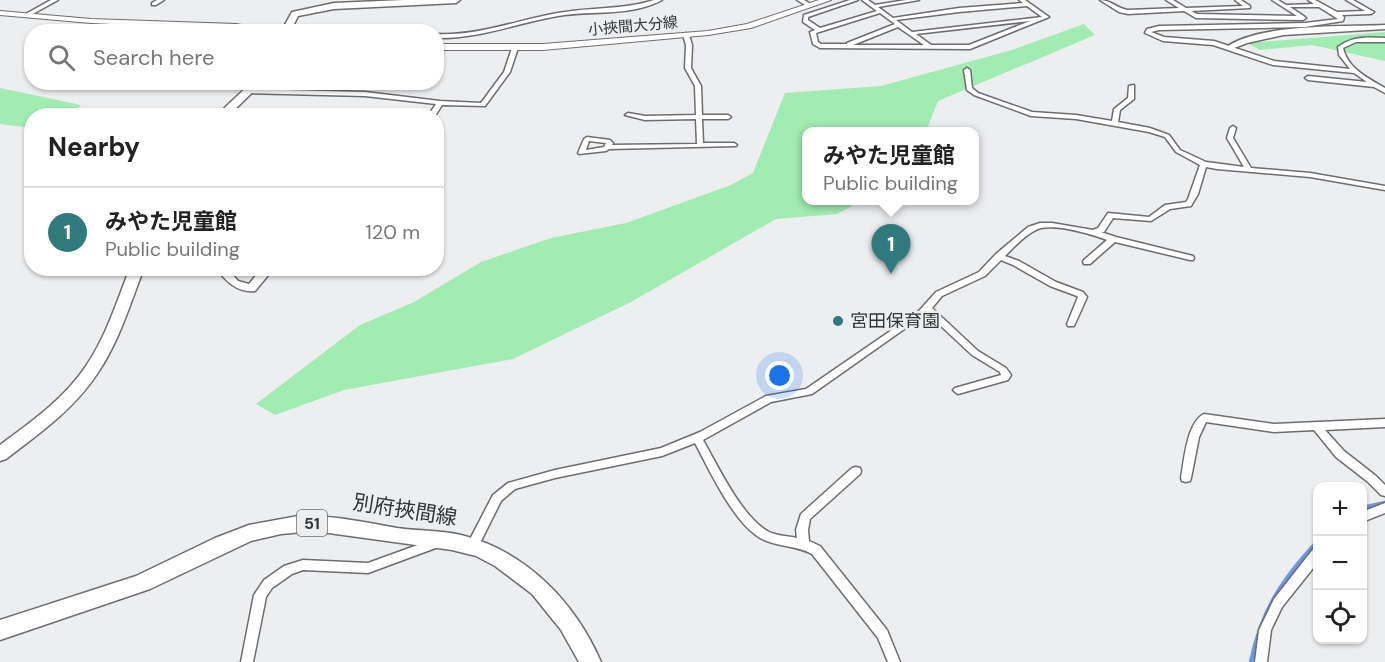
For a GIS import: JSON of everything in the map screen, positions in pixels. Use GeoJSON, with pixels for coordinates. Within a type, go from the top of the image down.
{"type":"FeatureCollection","features":[{"type":"Feature","properties":{"kind":"main road"},"geometry":{"type":"LineString","coordinates":[[289,24],[295,14],[327,7],[456,0]]}},
{"type":"Feature","properties":{"kind":"main road","name":"小挾間大分線"},"geometry":{"type":"LineString","coordinates":[[444,48],[515,48],[686,35],[748,26],[827,0]]}},
{"type":"Feature","properties":{"kind":"main road"},"geometry":{"type":"LineString","coordinates":[[0,13],[91,21],[184,24]]}},
{"type":"Feature","properties":{"kind":"main road"},"geometry":{"type":"LineString","coordinates":[[230,108],[249,91]]}},
{"type":"Feature","properties":{"kind":"main road"},"geometry":{"type":"LineString","coordinates":[[0,454],[44,419],[77,388],[92,370],[104,348],[134,276]]}},
{"type":"Feature","properties":{"kind":"main road","name":"別府挾間線"},"geometry":{"type":"LineString","coordinates":[[0,630],[153,578],[240,537],[264,529],[324,523],[354,525],[404,537],[445,540],[472,547],[518,572],[542,590],[563,612],[590,662]]}},
{"type":"Feature","properties":{"kind":"street"},"geometry":{"type":"LineString","coordinates":[[27,15],[55,0]]}},
{"type":"Feature","properties":{"kind":"street"},"geometry":{"type":"LineString","coordinates":[[154,4],[160,0]]}},
{"type":"Feature","properties":{"kind":"street"},"geometry":{"type":"LineString","coordinates":[[444,36],[467,36],[555,14],[603,11],[645,5],[659,0]]}},
{"type":"Feature","properties":{"kind":"street"},"geometry":{"type":"LineString","coordinates":[[800,0],[809,5]]}},
{"type":"Feature","properties":{"kind":"street"},"geometry":{"type":"LineString","coordinates":[[820,30],[805,21],[806,16],[855,0]]}},
{"type":"Feature","properties":{"kind":"street"},"geometry":{"type":"LineString","coordinates":[[865,0],[930,47]]}},
{"type":"Feature","properties":{"kind":"street"},"geometry":{"type":"LineString","coordinates":[[875,6],[916,0]]}},
{"type":"Feature","properties":{"kind":"street"},"geometry":{"type":"LineString","coordinates":[[1103,0],[1121,11],[1128,12],[1248,7]]}},
{"type":"Feature","properties":{"kind":"street"},"geometry":{"type":"LineString","coordinates":[[1169,0],[1196,16],[1303,18],[1275,0]]}},
{"type":"Feature","properties":{"kind":"street"},"geometry":{"type":"LineString","coordinates":[[1238,0],[1266,18]]}},
{"type":"Feature","properties":{"kind":"street"},"geometry":{"type":"LineString","coordinates":[[1311,0],[1341,17],[1341,20],[1295,25],[1159,28],[1147,32],[1163,39],[1203,40],[1273,63],[1357,72]]}},
{"type":"Feature","properties":{"kind":"street"},"geometry":{"type":"LineString","coordinates":[[1335,14],[1371,12],[1349,0]]}},
{"type":"Feature","properties":{"kind":"street"},"geometry":{"type":"LineString","coordinates":[[893,19],[1025,2],[1045,18]]}},
{"type":"Feature","properties":{"kind":"street"},"geometry":{"type":"LineString","coordinates":[[1286,6],[1320,5]]}},
{"type":"Feature","properties":{"kind":"street"},"geometry":{"type":"LineString","coordinates":[[882,11],[813,32],[814,42],[820,46],[970,47],[1045,18]]}},
{"type":"Feature","properties":{"kind":"street"},"geometry":{"type":"LineString","coordinates":[[913,33],[1045,18]]}},
{"type":"Feature","properties":{"kind":"street"},"geometry":{"type":"LineString","coordinates":[[844,46],[900,24]]}},
{"type":"Feature","properties":{"kind":"street"},"geometry":{"type":"LineString","coordinates":[[1229,48],[1244,40],[1269,35],[1383,28]]}},
{"type":"Feature","properties":{"kind":"street"},"geometry":{"type":"LineString","coordinates":[[686,35],[689,45],[688,68],[697,81],[700,146]]}},
{"type":"Feature","properties":{"kind":"street"},"geometry":{"type":"LineString","coordinates":[[1385,40],[1360,40],[1342,45],[1340,48],[1342,56],[1357,72],[1385,91]]}},
{"type":"Feature","properties":{"kind":"street"},"geometry":{"type":"LineString","coordinates":[[249,91],[365,94],[440,103],[483,105],[507,72],[515,48]]}},
{"type":"Feature","properties":{"kind":"street"},"geometry":{"type":"LineString","coordinates":[[967,70],[969,89],[976,94],[1030,114],[1076,117],[1150,130],[1167,136],[1178,151],[1204,164],[1228,169],[1248,168],[1343,180],[1385,188]]}},
{"type":"Feature","properties":{"kind":"street"},"geometry":{"type":"LineString","coordinates":[[1308,78],[1376,85]]}},
{"type":"Feature","properties":{"kind":"street"},"geometry":{"type":"LineString","coordinates":[[1115,124],[1117,109],[1131,99],[1132,86]]}},
{"type":"Feature","properties":{"kind":"street"},"geometry":{"type":"LineString","coordinates":[[436,108],[440,103]]}},
{"type":"Feature","properties":{"kind":"street"},"geometry":{"type":"LineString","coordinates":[[628,115],[645,118],[728,117]]}},
{"type":"Feature","properties":{"kind":"street"},"geometry":{"type":"LineString","coordinates":[[1233,128],[1230,138],[1248,168]]}},
{"type":"Feature","properties":{"kind":"street"},"geometry":{"type":"LineString","coordinates":[[608,147],[734,145]]}},
{"type":"Feature","properties":{"kind":"street"},"geometry":{"type":"LineString","coordinates":[[1093,232],[1101,230],[1111,215],[1151,219],[1168,207],[1188,204],[1196,194],[1200,171],[1204,164]]}},
{"type":"Feature","properties":{"kind":"street"},"geometry":{"type":"LineString","coordinates":[[472,547],[497,498],[512,486],[555,474],[595,468],[634,456],[662,452],[697,438],[763,401],[814,390],[921,314],[939,294],[982,274],[999,256],[1031,229],[1040,225],[1093,232],[1191,258]]}},
{"type":"Feature","properties":{"kind":"street"},"geometry":{"type":"LineString","coordinates":[[1087,262],[1113,239]]}},
{"type":"Feature","properties":{"kind":"street"},"geometry":{"type":"LineString","coordinates":[[999,256],[1053,284],[1080,294],[1083,297],[1071,324]]}},
{"type":"Feature","properties":{"kind":"street"},"geometry":{"type":"LineString","coordinates":[[228,276],[234,283],[251,288],[262,276]]}},
{"type":"Feature","properties":{"kind":"street"},"geometry":{"type":"LineString","coordinates":[[927,308],[975,353],[1003,370],[1006,375],[1005,378],[958,390]]}},
{"type":"Feature","properties":{"kind":"street"},"geometry":{"type":"LineString","coordinates":[[1186,478],[1194,440],[1204,418],[1263,427],[1385,423]]}},
{"type":"Feature","properties":{"kind":"street"},"geometry":{"type":"LineString","coordinates":[[1316,426],[1340,454],[1385,492]]}},
{"type":"Feature","properties":{"kind":"street"},"geometry":{"type":"LineString","coordinates":[[697,438],[729,494],[758,530],[766,535],[804,544],[819,555],[883,634],[894,662]]}},
{"type":"Feature","properties":{"kind":"street"},"geometry":{"type":"LineString","coordinates":[[804,544],[802,530],[805,518],[856,471]]}},
{"type":"Feature","properties":{"kind":"street"},"geometry":{"type":"LineString","coordinates":[[1367,515],[1385,508]]}},
{"type":"Feature","properties":{"kind":"street"},"geometry":{"type":"LineString","coordinates":[[247,662],[260,595],[268,584],[288,570],[303,566],[368,568],[445,540]]}},
{"type":"Feature","properties":{"kind":"street"},"geometry":{"type":"LineString","coordinates":[[1261,662],[1265,630],[1278,603],[1313,557]]}},
{"type":"Feature","properties":{"kind":"green space"},"geometry":{"type":"Polygon","coordinates":[[[1084,24],[1095,35],[938,101],[928,127],[802,127],[802,205],[854,205],[837,214],[776,219],[631,302],[513,359],[344,390],[275,415],[256,404],[360,325],[414,302],[481,262],[551,238],[626,223],[731,185],[753,173],[785,93],[881,86],[1012,50],[1084,24]]]}},
{"type":"Feature","properties":{"kind":"green space"},"geometry":{"type":"Polygon","coordinates":[[[1385,32],[1385,61],[1312,45],[1260,50],[1247,43],[1385,32]]]}},
{"type":"Feature","properties":{"kind":"green space"},"geometry":{"type":"Polygon","coordinates":[[[0,88],[81,105],[78,108],[24,108],[24,127],[0,124],[0,88]]]}},
{"type":"Feature","properties":{"kind":"waterway"},"geometry":{"type":"LineString","coordinates":[[1367,507],[1385,503]]}},
{"type":"Feature","properties":{"kind":"waterway"},"geometry":{"type":"LineString","coordinates":[[1251,662],[1261,627],[1275,597],[1313,547]]}},
{"type":"Feature","properties":{"kind":"place","name":"みやた児童館"},"geometry":{"type":"Point","coordinates":[891,274]}},
{"type":"Feature","properties":{"kind":"place","name":"宮田保育園"},"geometry":{"type":"Point","coordinates":[838,321]}}]}
